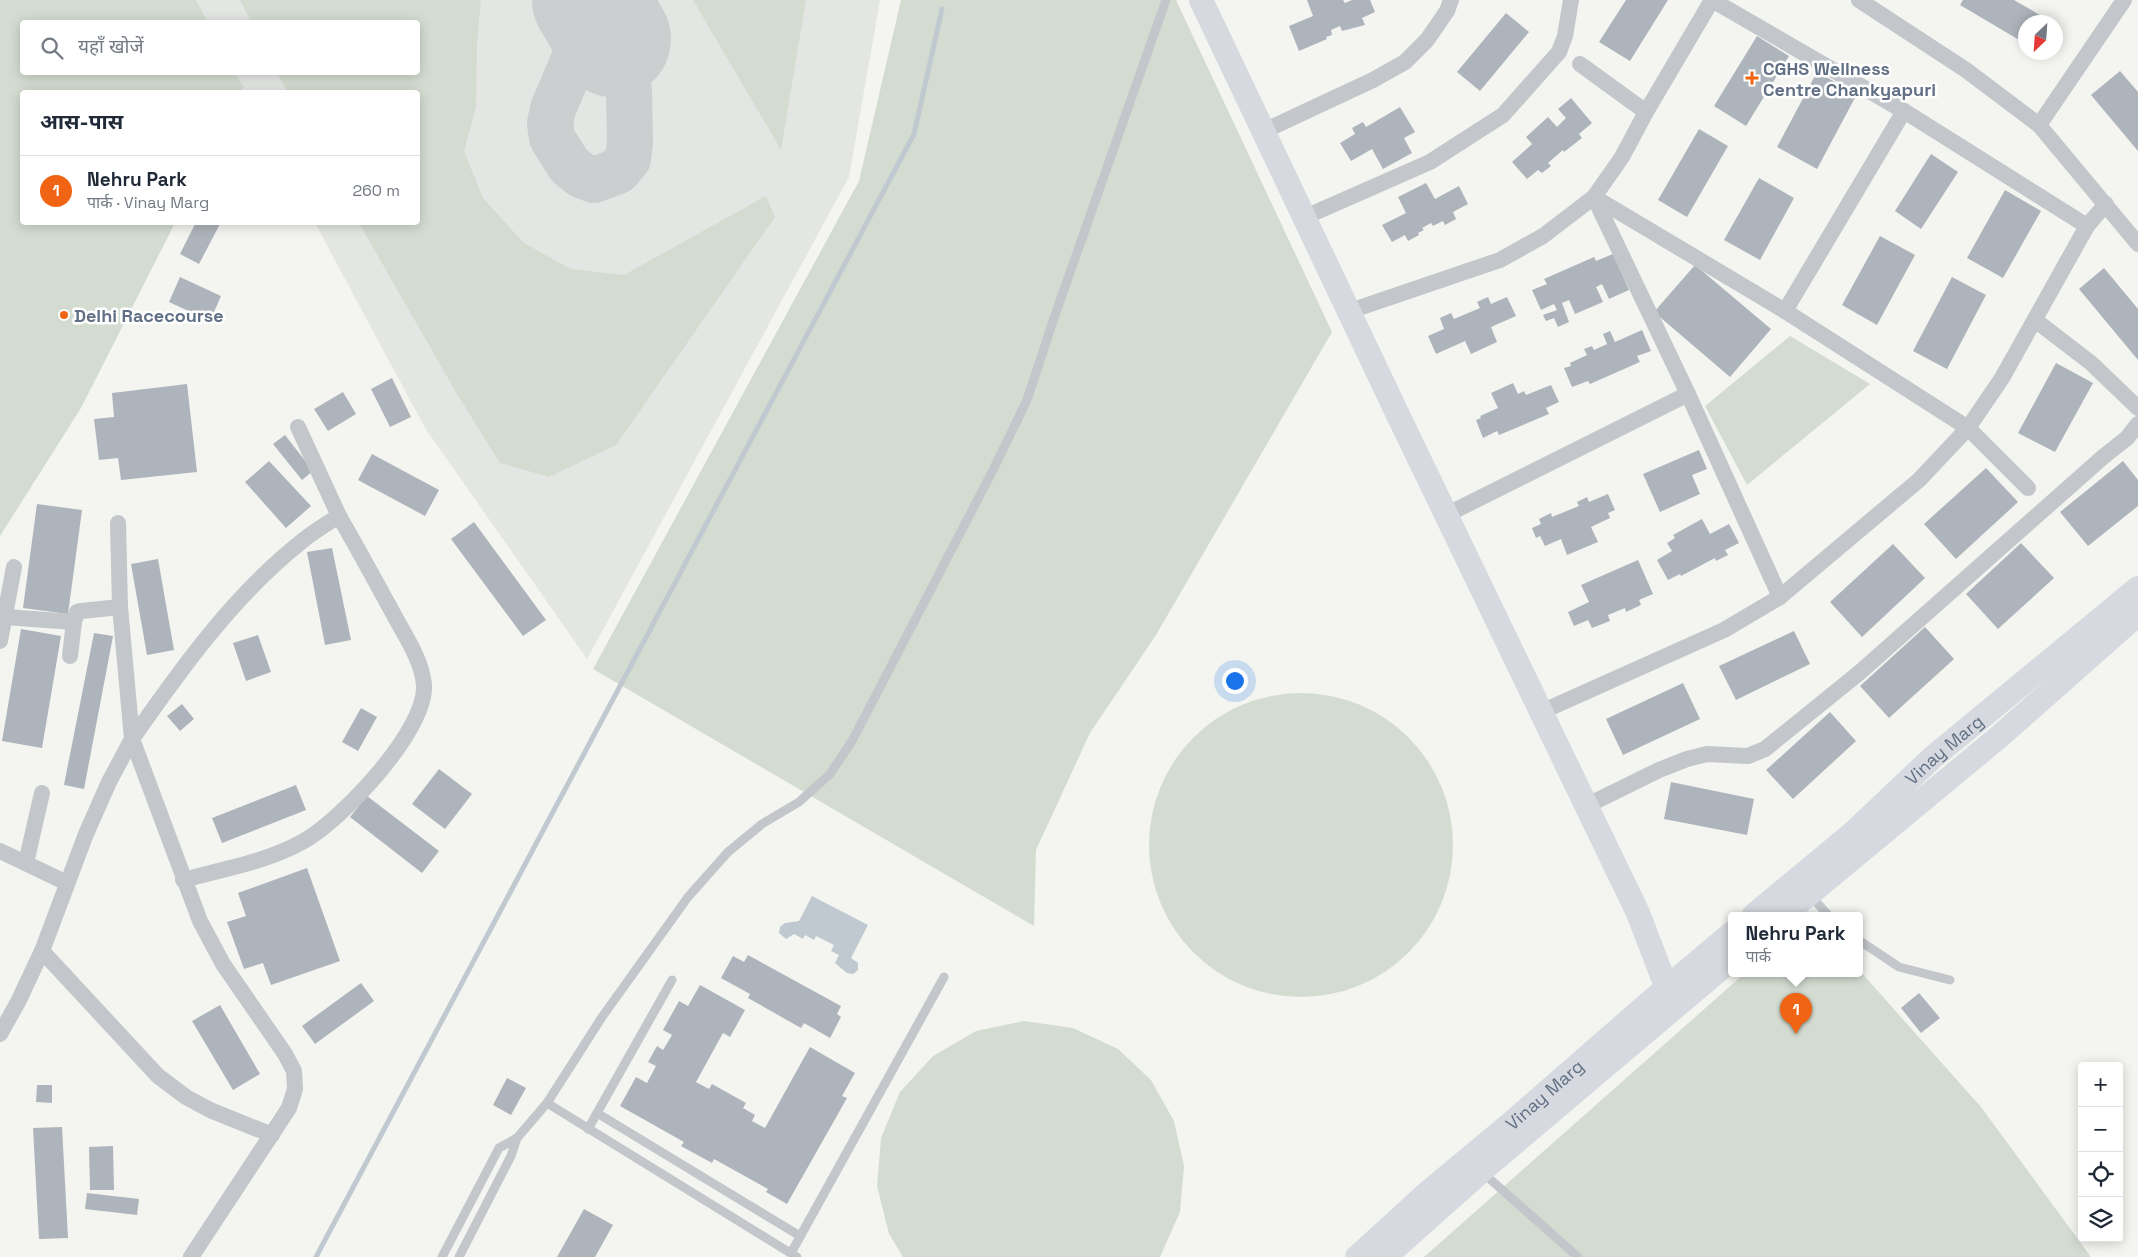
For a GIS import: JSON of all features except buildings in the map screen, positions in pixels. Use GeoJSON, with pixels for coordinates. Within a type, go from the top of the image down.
{"type":"FeatureCollection","features":[{"type":"Feature","properties":{"kind":"main road"},"geometry":{"type":"LineString","coordinates":[[1201,0],[1540,712],[1638,913],[1671,998]]}},
{"type":"Feature","properties":{"kind":"main road","name":"Vinay Marg"},"geometry":{"type":"LineString","coordinates":[[1758,912],[1854,832],[1932,758],[2138,588]]}},
{"type":"Feature","properties":{"kind":"main road","name":"Vinay Marg"},"geometry":{"type":"LineString","coordinates":[[1788,912],[2000,736],[2138,614]]}},
{"type":"Feature","properties":{"kind":"main road","name":"Vinay Marg"},"geometry":{"type":"LineString","coordinates":[[1385,1257],[1482,1172],[1671,998],[1728,937]]}},
{"type":"Feature","properties":{"kind":"main road","name":"Vinay Marg"},"geometry":{"type":"LineString","coordinates":[[1357,1257],[1426,1194],[1509,1126],[1671,998],[1728,962]]}},
{"type":"Feature","properties":{"kind":"street"},"geometry":{"type":"LineString","coordinates":[[1264,131],[1373,80],[1405,62],[1427,40],[1447,11],[1451,0]]}},
{"type":"Feature","properties":{"kind":"street"},"geometry":{"type":"LineString","coordinates":[[1305,218],[1430,162],[1503,115],[1559,52],[1565,36],[1571,0]]}},
{"type":"Feature","properties":{"kind":"street"},"geometry":{"type":"LineString","coordinates":[[1350,311],[1500,260],[1543,236],[1594,197],[1622,157],[1646,112],[1712,0],[1904,111],[2087,226]]}},
{"type":"Feature","properties":{"kind":"street"},"geometry":{"type":"LineString","coordinates":[[1859,0],[1966,70],[2039,125],[2138,244]]}},
{"type":"Feature","properties":{"kind":"street"},"geometry":{"type":"LineString","coordinates":[[2039,125],[2124,0]]}},
{"type":"Feature","properties":{"kind":"street"},"geometry":{"type":"LineString","coordinates":[[1580,64],[1646,112]]}},
{"type":"Feature","properties":{"kind":"street"},"geometry":{"type":"LineString","coordinates":[[1785,311],[1904,111]]}},
{"type":"Feature","properties":{"kind":"street"},"geometry":{"type":"LineString","coordinates":[[1594,197],[1785,311],[1968,428],[2028,488]]}},
{"type":"Feature","properties":{"kind":"street"},"geometry":{"type":"LineString","coordinates":[[1594,197],[1688,394],[1780,597]]}},
{"type":"Feature","properties":{"kind":"street"},"geometry":{"type":"LineString","coordinates":[[1540,712],[1724,630],[1780,597],[1919,480],[1968,428],[2002,378],[2087,226],[2106,204]]}},
{"type":"Feature","properties":{"kind":"street"},"geometry":{"type":"LineString","coordinates":[[2035,320],[2091,363],[2138,408]]}},
{"type":"Feature","properties":{"kind":"street"},"geometry":{"type":"LineString","coordinates":[[1446,515],[1688,394]]}},
{"type":"Feature","properties":{"kind":"street"},"geometry":{"type":"LineString","coordinates":[[1586,806],[1659,770],[1687,759],[1707,754],[1748,756],[1765,748],[1858,673],[2127,438],[2138,424]]}},
{"type":"Feature","properties":{"kind":"street"},"geometry":{"type":"LineString","coordinates":[[183,880],[269,856],[302,842],[326,826],[351,802],[404,741],[419,714],[424,685],[416,656],[339,516],[298,428]]}},
{"type":"Feature","properties":{"kind":"street"},"geometry":{"type":"LineString","coordinates":[[0,1034],[18,1002],[42,951],[86,834],[109,782],[132,740],[167,689],[208,636],[262,577],[302,541],[339,516]]}},
{"type":"Feature","properties":{"kind":"street"},"geometry":{"type":"LineString","coordinates":[[118,524],[120,607],[132,740],[200,921],[223,964],[285,1054],[294,1071],[294,1090],[289,1108],[191,1257]]}},
{"type":"Feature","properties":{"kind":"street"},"geometry":{"type":"LineString","coordinates":[[0,640],[14,567]]}},
{"type":"Feature","properties":{"kind":"street"},"geometry":{"type":"LineString","coordinates":[[70,656],[77,612],[120,607]]}},
{"type":"Feature","properties":{"kind":"street"},"geometry":{"type":"LineString","coordinates":[[4,617],[74,622]]}},
{"type":"Feature","properties":{"kind":"street"},"geometry":{"type":"LineString","coordinates":[[26,864],[42,792]]}},
{"type":"Feature","properties":{"kind":"street"},"geometry":{"type":"LineString","coordinates":[[0,851],[67,883]]}},
{"type":"Feature","properties":{"kind":"street"},"geometry":{"type":"LineString","coordinates":[[42,951],[158,1076],[186,1098],[210,1110],[272,1134]]}},
{"type":"Feature","properties":{"kind":"lane"},"geometry":{"type":"LineString","coordinates":[[459,1257],[511,1156],[517,1138],[546,1103],[602,1017],[688,896],[728,852],[762,824],[799,802],[830,774],[852,741],[994,470],[1027,400],[1166,0]]}},
{"type":"Feature","properties":{"kind":"lane"},"geometry":{"type":"LineString","coordinates":[[1809,894],[1825,912]]}},
{"type":"Feature","properties":{"kind":"lane"},"geometry":{"type":"LineString","coordinates":[[1863,943],[1899,966],[1950,980]]}},
{"type":"Feature","properties":{"kind":"lane"},"geometry":{"type":"LineString","coordinates":[[546,1103],[794,1255],[800,1236],[944,977]]}},
{"type":"Feature","properties":{"kind":"lane"},"geometry":{"type":"LineString","coordinates":[[588,1129],[672,980]]}},
{"type":"Feature","properties":{"kind":"lane"},"geometry":{"type":"LineString","coordinates":[[597,1113],[800,1236]]}},
{"type":"Feature","properties":{"kind":"lane"},"geometry":{"type":"LineString","coordinates":[[442,1257],[499,1148],[517,1138]]}},
{"type":"Feature","properties":{"kind":"lane"},"geometry":{"type":"LineString","coordinates":[[1482,1172],[1578,1257]]}},
{"type":"Feature","properties":{"kind":"shaded area","name":"Delhi Racecourse"},"geometry":{"type":"Polygon","coordinates":[[[0,0],[196,0],[207,20],[20,20],[20,75],[236,75],[244,88],[242,90],[20,90],[20,225],[174,225],[81,408],[0,536],[0,0]]]}},
{"type":"Feature","properties":{"kind":"shaded area"},"geometry":{"type":"Polygon","coordinates":[[[196,0],[880,0],[849,177],[587,659],[425,428],[316,225],[420,225],[420,90],[245,90],[236,75],[420,75],[420,20],[207,20],[196,0]]]}},
{"type":"Feature","properties":{"kind":"shaded area"},"geometry":{"type":"Polygon","coordinates":[[[240,0],[481,0],[477,44],[476,107],[464,151],[483,198],[524,243],[571,269],[624,275],[766,196],[775,217],[616,445],[549,477],[500,463],[457,394],[360,225],[420,225],[420,90],[287,90],[278,75],[420,75],[420,20],[250,20],[240,0]]]}},
{"type":"Feature","properties":{"kind":"shaded area"},"geometry":{"type":"Polygon","coordinates":[[[693,0],[806,0],[781,150],[693,0]]]}},
{"type":"Feature","properties":{"kind":"shaded area"},"geometry":{"type":"Polygon","coordinates":[[[901,0],[1176,0],[1332,332],[1156,635],[1090,733],[1036,850],[1034,926],[593,669],[859,181],[901,0]]]}},
{"type":"Feature","properties":{"kind":"shaded area"},"geometry":{"type":"Polygon","coordinates":[[[1790,336],[1870,384],[1747,485],[1705,406],[1790,336]]]}},
{"type":"Feature","properties":{"kind":"shaded area"},"geometry":{"type":"Polygon","coordinates":[[[1286,693],[1316,693],[1345,699],[1373,711],[1398,727],[1419,748],[1435,773],[1447,801],[1453,830],[1453,860],[1442,903],[1428,930],[1409,953],[1386,972],[1359,986],[1316,997],[1286,997],[1257,991],[1229,979],[1204,963],[1183,942],[1167,917],[1155,889],[1149,860],[1149,830],[1155,801],[1167,773],[1183,748],[1204,727],[1229,711],[1257,699],[1286,693]]]}},
{"type":"Feature","properties":{"kind":"shaded area"},"geometry":{"type":"Polygon","coordinates":[[[812,896],[868,925],[851,958],[858,963],[858,970],[853,974],[847,973],[835,963],[839,955],[831,951],[834,945],[816,936],[814,940],[805,935],[803,939],[794,934],[786,939],[779,933],[780,927],[785,923],[799,921],[812,896]]]}},
{"type":"Feature","properties":{"kind":"shaded area"},"geometry":{"type":"Polygon","coordinates":[[[1863,974],[1981,1107],[2078,1239],[2078,1242],[2080,1242],[2091,1257],[1424,1257],[1740,977],[1863,977],[1863,974]]]}},
{"type":"Feature","properties":{"kind":"shaded area"},"geometry":{"type":"Polygon","coordinates":[[[1024,1021],[1073,1028],[1118,1049],[1151,1080],[1174,1121],[1184,1166],[1180,1212],[1160,1257],[903,1257],[889,1234],[877,1186],[881,1138],[900,1092],[933,1056],[976,1031],[1024,1021]]]}},
{"type":"Feature","properties":{"kind":"waterway"},"geometry":{"type":"LineString","coordinates":[[316,1257],[914,134],[942,9]]}},
{"type":"Feature","properties":{"kind":"taxiway"},"geometry":{"type":"LineString","coordinates":[[583,0],[579,47],[553,109],[550,123],[552,138],[569,165],[581,175],[594,180],[618,171],[628,159],[630,143],[629,91],[613,39]]}},
{"type":"Feature","properties":{"kind":"runway"},"geometry":{"type":"LineString","coordinates":[[590,0],[613,39]]}},
{"type":"Feature","properties":{"kind":"place","name":"CGHS Wellness Centre Chankyapuri"},"geometry":{"type":"Point","coordinates":[1752,78]}},
{"type":"Feature","properties":{"kind":"place","name":"Delhi Racecourse"},"geometry":{"type":"Point","coordinates":[64,315]}},
{"type":"Feature","properties":{"kind":"place","name":"Nehru Park"},"geometry":{"type":"Point","coordinates":[1796,1034]}}]}
